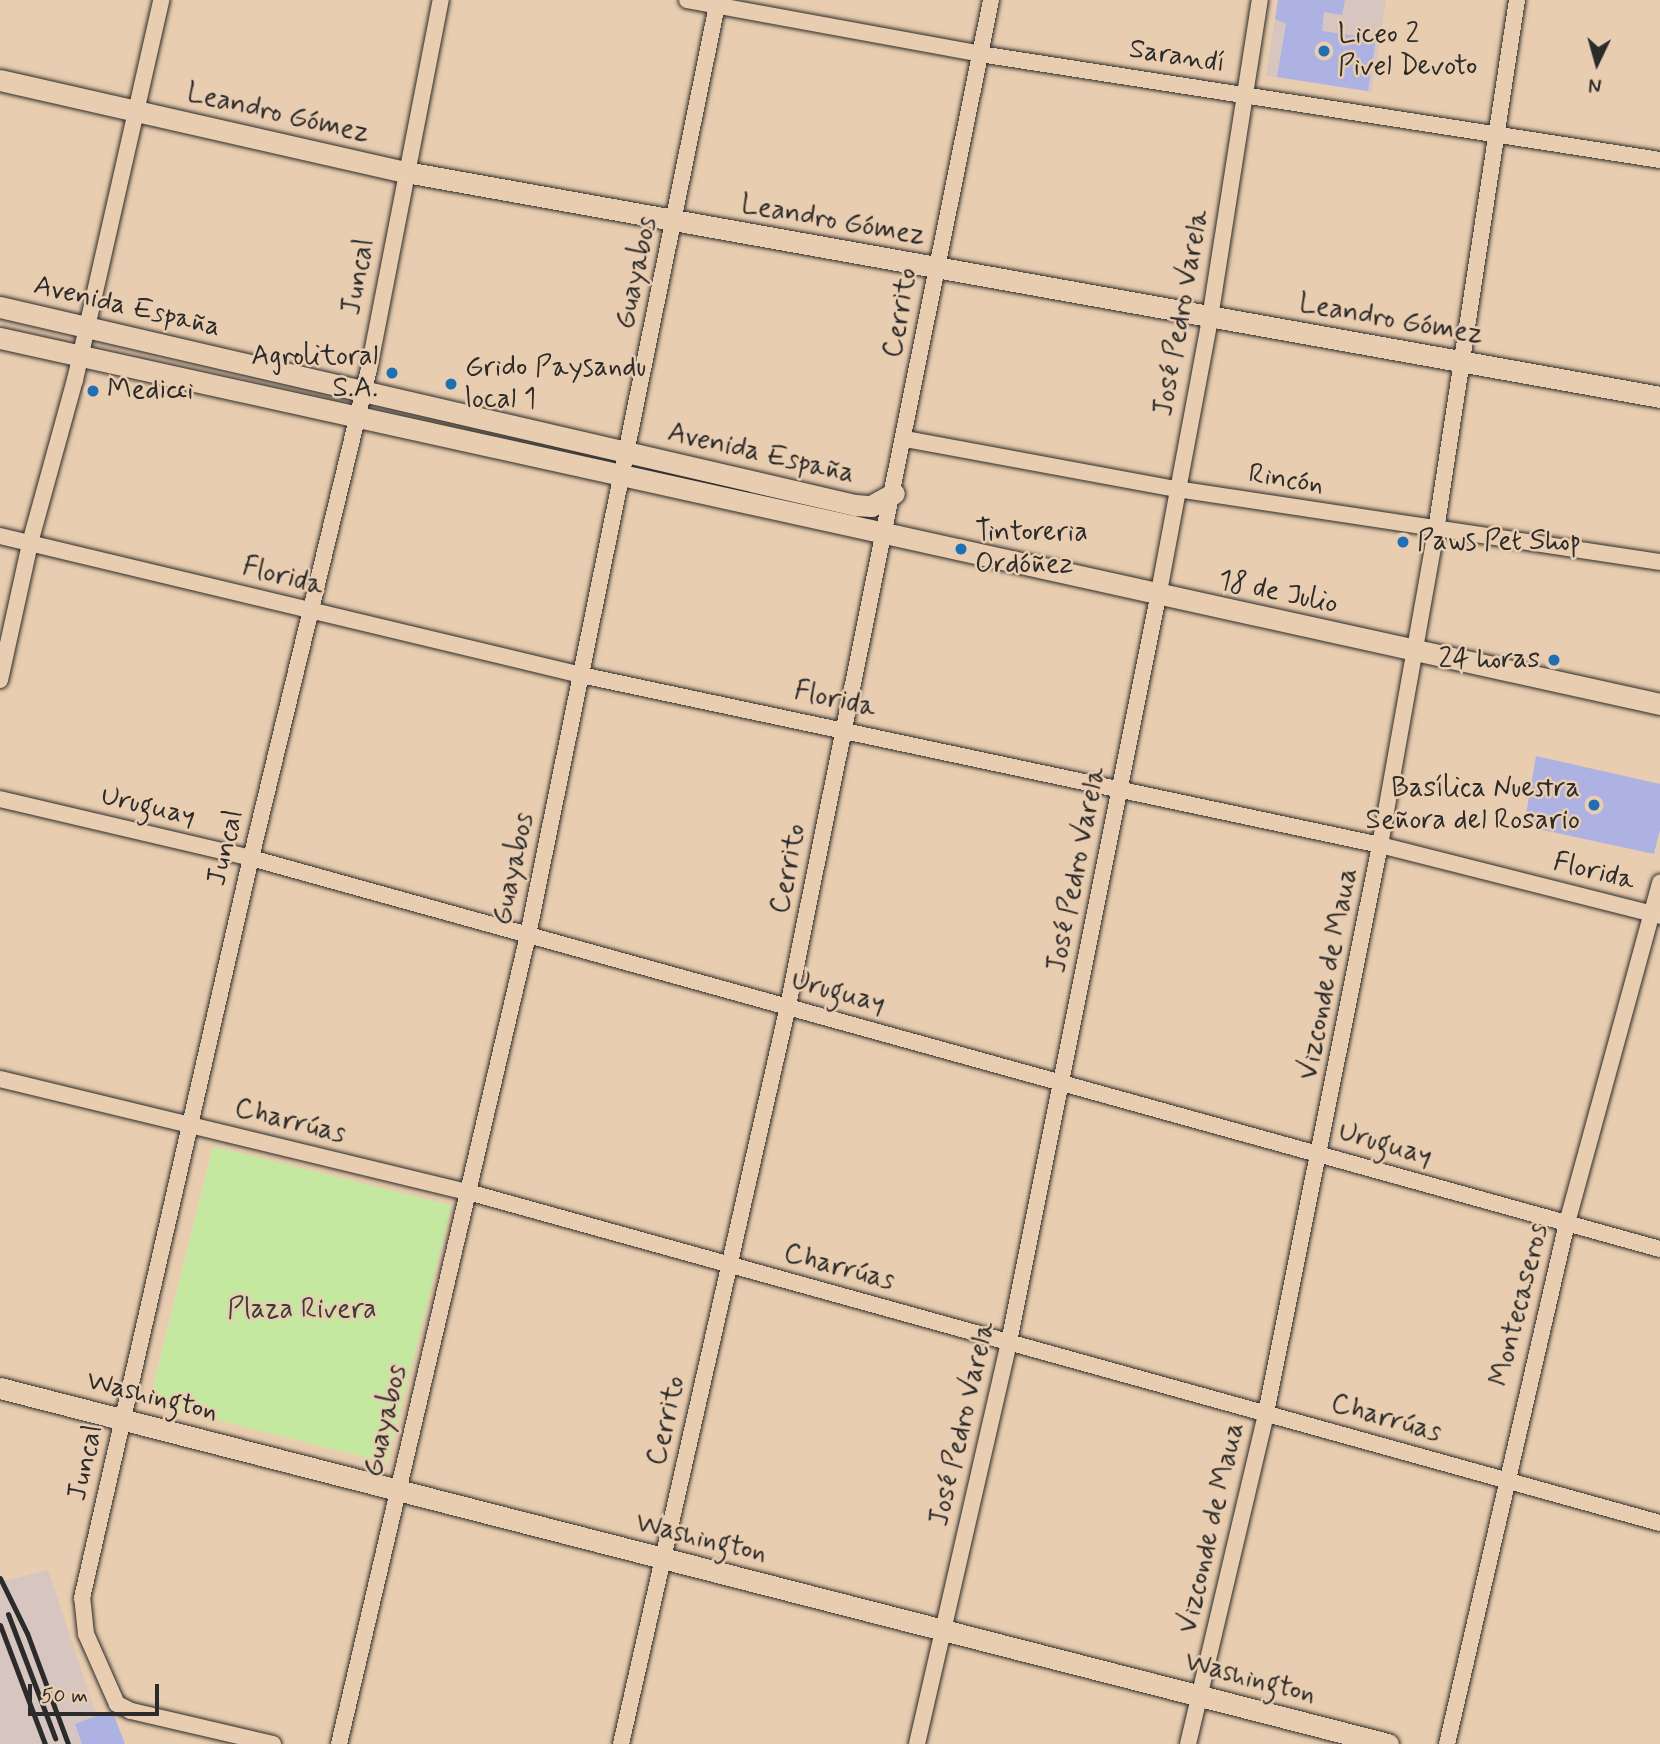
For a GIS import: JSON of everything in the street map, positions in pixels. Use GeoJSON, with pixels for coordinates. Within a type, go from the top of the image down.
{"type":"FeatureCollection","features":[{"type":"Feature","properties":{"kind":"street"},"geometry":{"type":"LineString","coordinates":[[0,680],[30,543],[81,356],[161,0]]}},
{"type":"Feature","properties":{"kind":"street","name":"Juncal"},"geometry":{"type":"LineString","coordinates":[[273,1744],[131,1711],[117,1704],[86,1634],[82,1598],[189,1124],[363,391],[441,0]]}},
{"type":"Feature","properties":{"kind":"street","name":"Sarandí"},"geometry":{"type":"LineString","coordinates":[[687,0],[718,3],[980,54],[1660,160]]}},
{"type":"Feature","properties":{"kind":"street","name":"Cerrito"},"geometry":{"type":"LineString","coordinates":[[621,1744],[788,1006],[906,439],[936,268],[991,0]]}},
{"type":"Feature","properties":{"kind":"street","name":"José Pedro Varela"},"geometry":{"type":"LineString","coordinates":[[917,1744],[1009,1342],[1158,597],[1210,318],[1260,0]]}},
{"type":"Feature","properties":{"kind":"street","name":"Vizconde de Maua"},"geometry":{"type":"LineString","coordinates":[[1188,1744],[1266,1413],[1321,1155],[1380,845],[1436,530],[1463,360],[1494,133],[1517,0]]}},
{"type":"Feature","properties":{"kind":"street","name":"Guayabos"},"geometry":{"type":"LineString","coordinates":[[339,1744],[528,935],[718,3]]}},
{"type":"Feature","properties":{"kind":"street","name":"Leandro Gómez"},"geometry":{"type":"LineString","coordinates":[[0,80],[406,172],[1660,397]]}},
{"type":"Feature","properties":{"kind":"street","name":"Avenida España"},"geometry":{"type":"LineString","coordinates":[[0,307],[855,505],[871,506],[894,493]]}},
{"type":"Feature","properties":{"kind":"street","name":"Avenida España"},"geometry":{"type":"LineString","coordinates":[[0,338],[622,473],[885,534]]}},
{"type":"Feature","properties":{"kind":"street","name":"Rincón"},"geometry":{"type":"LineString","coordinates":[[906,439],[1177,489],[1660,562]]}},
{"type":"Feature","properties":{"kind":"street","name":"18 de Julio"},"geometry":{"type":"LineString","coordinates":[[885,534],[1158,597],[1660,704]]}},
{"type":"Feature","properties":{"kind":"street","name":"Florida"},"geometry":{"type":"LineString","coordinates":[[0,536],[581,675],[844,728],[1380,845],[1656,914]]}},
{"type":"Feature","properties":{"kind":"street","name":"Uruguay"},"geometry":{"type":"LineString","coordinates":[[0,799],[251,858],[1660,1249]]}},
{"type":"Feature","properties":{"kind":"street","name":"Montecaseros"},"geometry":{"type":"LineString","coordinates":[[1447,1744],[1505,1480],[1567,1223],[1656,914],[1660,882]]}},
{"type":"Feature","properties":{"kind":"street","name":"Charrúas"},"geometry":{"type":"LineString","coordinates":[[0,1079],[468,1192],[1660,1523]]}},
{"type":"Feature","properties":{"kind":"street","name":"Washington"},"geometry":{"type":"LineString","coordinates":[[0,1388],[1388,1744]]}},
{"type":"Feature","properties":{"kind":"shaded area","name":"Liceo 2 Pivel Devoto"},"geometry":{"type":"Polygon","coordinates":[[[1278,0],[1386,0],[1372,92],[1266,76],[1278,0]]]}},
{"type":"Feature","properties":{"kind":"shaded area"},"geometry":{"type":"Polygon","coordinates":[[[48,1570],[106,1744],[0,1744],[0,1582],[48,1570]]]}},
{"type":"Feature","properties":{"kind":"green space","name":"Plaza Rivera"},"geometry":{"type":"Polygon","coordinates":[[[213,1146],[452,1206],[388,1463],[149,1403],[213,1146]]]}},
{"type":"Feature","properties":{"kind":"building","name":"Liceo 2 Pivel Devoto"},"geometry":{"type":"Polygon","coordinates":[[[1278,0],[1345,0],[1342,15],[1324,12],[1322,31],[1376,39],[1368,91],[1277,77],[1286,24],[1275,19],[1278,0]]]}},
{"type":"Feature","properties":{"kind":"building","name":"Basílica Nuestra Señora del Rosario"},"geometry":{"type":"Polygon","coordinates":[[[1536,756],[1660,784],[1660,830],[1654,854],[1524,826],[1536,756]]]}},
{"type":"Feature","properties":{"kind":"building"},"geometry":{"type":"Polygon","coordinates":[[[112,1710],[125,1744],[82,1744],[75,1724],[112,1710]]]}},
{"type":"Feature","properties":{"kind":"railway"},"geometry":{"type":"LineString","coordinates":[[0,1578],[27,1633],[68,1744]]}},
{"type":"Feature","properties":{"kind":"railway"},"geometry":{"type":"LineString","coordinates":[[8,1614],[55,1738]]}},
{"type":"Feature","properties":{"kind":"railway"},"geometry":{"type":"LineString","coordinates":[[0,1625],[45,1744]]}},
{"type":"Feature","properties":{"kind":"place","name":"Liceo 2 Pivel Devoto"},"geometry":{"type":"Point","coordinates":[1324,51]}},
{"type":"Feature","properties":{"kind":"place","name":"Agrolitoral S.A."},"geometry":{"type":"Point","coordinates":[392,373]}},
{"type":"Feature","properties":{"kind":"place","name":"Grido Paysandu local 1"},"geometry":{"type":"Point","coordinates":[451,384]}},
{"type":"Feature","properties":{"kind":"place","name":"Medicci"},"geometry":{"type":"Point","coordinates":[93,391]}},
{"type":"Feature","properties":{"kind":"place","name":"Paws Pet Shop"},"geometry":{"type":"Point","coordinates":[1403,542]}},
{"type":"Feature","properties":{"kind":"place","name":"Tintoreria Ordóñez"},"geometry":{"type":"Point","coordinates":[961,549]}},
{"type":"Feature","properties":{"kind":"place","name":"24 horas"},"geometry":{"type":"Point","coordinates":[1554,660]}},
{"type":"Feature","properties":{"kind":"place","name":"Basílica Nuestra Señora del Rosario"},"geometry":{"type":"Point","coordinates":[1594,805]}}]}
